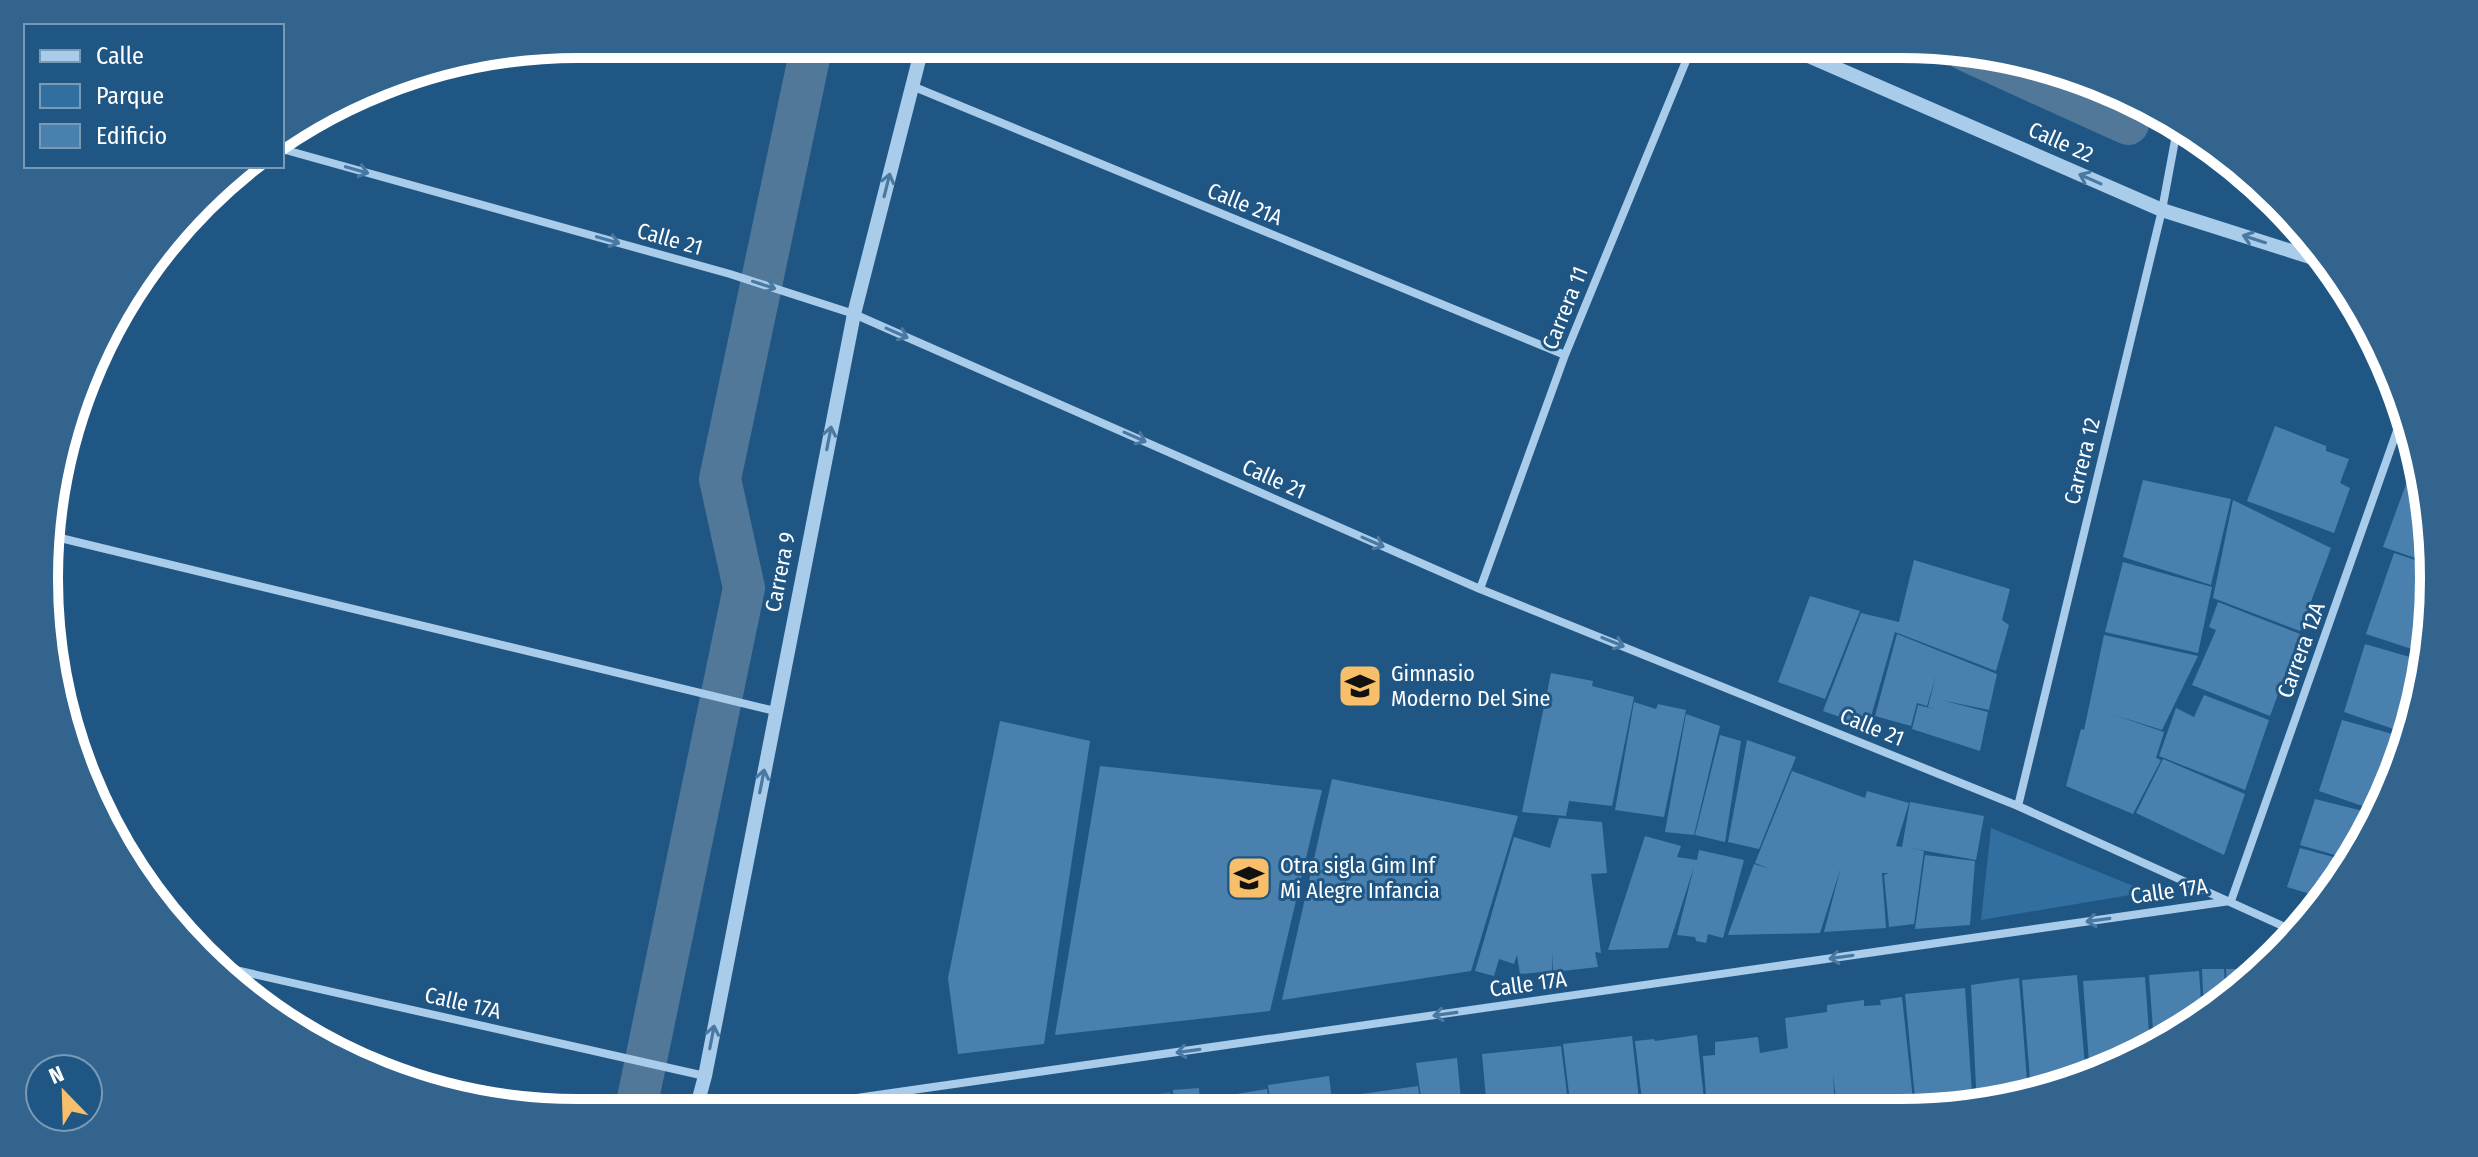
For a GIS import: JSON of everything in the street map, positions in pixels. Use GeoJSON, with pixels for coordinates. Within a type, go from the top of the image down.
{"type":"FeatureCollection","features":[{"type":"Feature","properties":{"kind":"street","name":"Carrera 9"},"geometry":{"type":"LineString","coordinates":[[699,1099],[854,314],[919,58]]}},
{"type":"Feature","properties":{"kind":"street","name":"Carrera 11"},"geometry":{"type":"LineString","coordinates":[[1480,589],[1565,355],[1687,58]]}},
{"type":"Feature","properties":{"kind":"street","name":"Calle 22"},"geometry":{"type":"LineString","coordinates":[[1813,58],[2162,210],[2307,256]]}},
{"type":"Feature","properties":{"kind":"street","name":"Calle 21A"},"geometry":{"type":"LineString","coordinates":[[912,86],[1565,355]]}},
{"type":"Feature","properties":{"kind":"street","name":"Carrera 12"},"geometry":{"type":"LineString","coordinates":[[2018,806],[2162,210],[2175,138]]}},
{"type":"Feature","properties":{"kind":"street","name":"Calle 21"},"geometry":{"type":"LineString","coordinates":[[284,150],[730,274],[854,314],[1480,589],[2018,806],[2231,901]]}},
{"type":"Feature","properties":{"kind":"street","name":"Carrera 12A"},"geometry":{"type":"LineString","coordinates":[[2231,901],[2398,429]]}},
{"type":"Feature","properties":{"kind":"street"},"geometry":{"type":"LineString","coordinates":[[60,538],[775,711]]}},
{"type":"Feature","properties":{"kind":"street","name":"Calle 17A"},"geometry":{"type":"LineString","coordinates":[[850,1099],[2231,901],[2286,927]]}},
{"type":"Feature","properties":{"kind":"street","name":"Calle 17A"},"geometry":{"type":"LineString","coordinates":[[235,970],[705,1076]]}},
{"type":"Feature","properties":{"kind":"green space"},"geometry":{"type":"Polygon","coordinates":[[[1991,828],[2148,892],[1981,920],[1991,828]]]}},
{"type":"Feature","properties":{"kind":"green space"},"geometry":{"type":"Polygon","coordinates":[[[1170,1092],[1170,1099],[1124,1099],[1170,1092]]]}},
{"type":"Feature","properties":{"kind":"building"},"geometry":{"type":"Polygon","coordinates":[[[2275,426],[2326,446],[2326,451],[2349,459],[2340,483],[2350,488],[2334,533],[2247,501],[2275,426]]]}},
{"type":"Feature","properties":{"kind":"building"},"geometry":{"type":"Polygon","coordinates":[[[2409,475],[2419,559],[2383,547],[2409,475]]]}},
{"type":"Feature","properties":{"kind":"building"},"geometry":{"type":"Polygon","coordinates":[[[2143,480],[2231,499],[2211,585],[2123,557],[2143,480]]]}},
{"type":"Feature","properties":{"kind":"building"},"geometry":{"type":"Polygon","coordinates":[[[2233,500],[2331,548],[2300,631],[2213,598],[2233,500]]]}},
{"type":"Feature","properties":{"kind":"building"},"geometry":{"type":"Polygon","coordinates":[[[2394,553],[2420,562],[2415,650],[2366,634],[2394,553]]]}},
{"type":"Feature","properties":{"kind":"building"},"geometry":{"type":"Polygon","coordinates":[[[1914,560],[2010,589],[2002,620],[2009,625],[1996,671],[1895,632],[1868,727],[1823,711],[1861,613],[1899,622],[1914,560]]]}},
{"type":"Feature","properties":{"kind":"building"},"geometry":{"type":"Polygon","coordinates":[[[2123,562],[2212,587],[2198,653],[2105,632],[2123,562]]]}},
{"type":"Feature","properties":{"kind":"building"},"geometry":{"type":"Polygon","coordinates":[[[1810,596],[1860,611],[1825,699],[1778,682],[1810,596]]]}},
{"type":"Feature","properties":{"kind":"building"},"geometry":{"type":"Polygon","coordinates":[[[2218,602],[2300,634],[2270,716],[2192,685],[2216,630],[2209,627],[2218,602]]]}},
{"type":"Feature","properties":{"kind":"building"},"geometry":{"type":"Polygon","coordinates":[[[1897,634],[1997,674],[1989,710],[1941,700],[1988,712],[1980,751],[1912,729],[1918,705],[1934,709],[1928,707],[1936,675],[1927,706],[1917,703],[1911,726],[1875,716],[1897,634]]]}},
{"type":"Feature","properties":{"kind":"building"},"geometry":{"type":"Polygon","coordinates":[[[2104,635],[2198,656],[2162,730],[2111,714],[2164,732],[2156,758],[2161,760],[2133,814],[2066,786],[2081,729],[2084,730],[2104,635]]]}},
{"type":"Feature","properties":{"kind":"building"},"geometry":{"type":"Polygon","coordinates":[[[2365,644],[2414,658],[2397,730],[2344,712],[2365,644]]]}},
{"type":"Feature","properties":{"kind":"building"},"geometry":{"type":"Polygon","coordinates":[[[1551,673],[1593,681],[1592,686],[1634,697],[1612,806],[1569,801],[1566,816],[1522,812],[1551,673]]]}},
{"type":"Feature","properties":{"kind":"building"},"geometry":{"type":"Polygon","coordinates":[[[2204,695],[2269,720],[2245,790],[2159,756],[2176,708],[2194,717],[2204,695]]]}},
{"type":"Feature","properties":{"kind":"building"},"geometry":{"type":"Polygon","coordinates":[[[1634,702],[1656,709],[1658,704],[1686,710],[1664,817],[1615,810],[1634,702]]]}},
{"type":"Feature","properties":{"kind":"building"},"geometry":{"type":"Polygon","coordinates":[[[1686,714],[1720,726],[1694,835],[1665,832],[1686,714]]]}},
{"type":"Feature","properties":{"kind":"building"},"geometry":{"type":"Polygon","coordinates":[[[2342,720],[2395,735],[2367,807],[2319,791],[2342,720]]]}},
{"type":"Feature","properties":{"kind":"building"},"geometry":{"type":"Polygon","coordinates":[[[1000,721],[1090,741],[1044,1044],[958,1054],[948,978],[1000,721]]]}},
{"type":"Feature","properties":{"kind":"building"},"geometry":{"type":"Polygon","coordinates":[[[1720,735],[1741,741],[1725,842],[1695,835],[1720,735]]]}},
{"type":"Feature","properties":{"kind":"building"},"geometry":{"type":"Polygon","coordinates":[[[1747,740],[1796,757],[1759,849],[1728,842],[1747,740]]]}},
{"type":"Feature","properties":{"kind":"building"},"geometry":{"type":"Polygon","coordinates":[[[2163,759],[2245,794],[2224,855],[2136,813],[2163,759]]]}},
{"type":"Feature","properties":{"kind":"building"},"geometry":{"type":"Polygon","coordinates":[[[1100,766],[1322,790],[1270,1011],[1055,1035],[1100,766]]]}},
{"type":"Feature","properties":{"kind":"building"},"geometry":{"type":"Polygon","coordinates":[[[1792,771],[1865,798],[1867,791],[1909,803],[1896,846],[1902,847],[1910,802],[1984,816],[1976,860],[1910,848],[1924,851],[1914,924],[1889,927],[1884,875],[1889,873],[1882,873],[1886,928],[1824,932],[1841,867],[1820,933],[1728,935],[1754,864],[1770,869],[1755,863],[1792,771]]]}},
{"type":"Feature","properties":{"kind":"building"},"geometry":{"type":"Polygon","coordinates":[[[1332,779],[1518,816],[1471,971],[1282,1000],[1332,779]]]}},
{"type":"Feature","properties":{"kind":"building"},"geometry":{"type":"Polygon","coordinates":[[[2315,799],[2365,811],[2339,856],[2300,845],[2315,799]]]}},
{"type":"Feature","properties":{"kind":"building"},"geometry":{"type":"Polygon","coordinates":[[[1559,818],[1602,822],[1607,873],[1591,874],[1601,953],[1595,952],[1598,967],[1553,972],[1552,952],[1552,971],[1520,974],[1517,955],[1514,964],[1499,959],[1494,976],[1475,971],[1514,837],[1550,848],[1559,818]]]}},
{"type":"Feature","properties":{"kind":"building"},"geometry":{"type":"Polygon","coordinates":[[[1645,836],[1681,846],[1677,857],[1697,860],[1699,850],[1744,860],[1723,938],[1708,934],[1706,943],[1696,941],[1695,937],[1677,935],[1694,867],[1668,948],[1608,950],[1645,836]]]}},
{"type":"Feature","properties":{"kind":"building"},"geometry":{"type":"Polygon","coordinates":[[[2300,848],[2338,858],[2312,895],[2287,887],[2300,848]]]}},
{"type":"Feature","properties":{"kind":"building"},"geometry":{"type":"Polygon","coordinates":[[[1925,855],[1975,861],[1970,925],[1915,929],[1925,855]]]}},
{"type":"Feature","properties":{"kind":"building"},"geometry":{"type":"Polygon","coordinates":[[[2202,969],[2224,969],[2225,984],[2203,1000],[2202,969]]]}},
{"type":"Feature","properties":{"kind":"building"},"geometry":{"type":"Polygon","coordinates":[[[2226,969],[2244,969],[2243,970],[2227,983],[2226,969]]]}},
{"type":"Feature","properties":{"kind":"building"},"geometry":{"type":"Polygon","coordinates":[[[2199,971],[2201,1002],[2153,1033],[2149,975],[2199,971]]]}},
{"type":"Feature","properties":{"kind":"building"},"geometry":{"type":"Polygon","coordinates":[[[2077,975],[2085,1064],[2030,1082],[2022,980],[2077,975]]]}},
{"type":"Feature","properties":{"kind":"building"},"geometry":{"type":"Polygon","coordinates":[[[2145,977],[2149,1035],[2089,1063],[2083,981],[2145,977]]]}},
{"type":"Feature","properties":{"kind":"building"},"geometry":{"type":"Polygon","coordinates":[[[2019,978],[2027,1083],[1976,1093],[1971,985],[2019,978]]]}},
{"type":"Feature","properties":{"kind":"building"},"geometry":{"type":"Polygon","coordinates":[[[1965,988],[1972,1094],[1915,1099],[1905,994],[1965,988]]]}},
{"type":"Feature","properties":{"kind":"building"},"geometry":{"type":"Polygon","coordinates":[[[1902,997],[1913,1099],[1836,1099],[1833,1073],[1834,1099],[1706,1099],[1703,1056],[1715,1055],[1715,1042],[1758,1037],[1760,1053],[1788,1048],[1785,1018],[1827,1012],[1827,1005],[1864,1000],[1864,1006],[1881,1005],[1880,1000],[1902,997]]]}},
{"type":"Feature","properties":{"kind":"building"},"geometry":{"type":"Polygon","coordinates":[[[1697,1035],[1704,1099],[1642,1099],[1635,1041],[1697,1035]]]}},
{"type":"Feature","properties":{"kind":"building"},"geometry":{"type":"Polygon","coordinates":[[[1632,1036],[1639,1099],[1570,1099],[1563,1044],[1632,1036]]]}},
{"type":"Feature","properties":{"kind":"building"},"geometry":{"type":"Polygon","coordinates":[[[1561,1046],[1568,1099],[1486,1099],[1482,1054],[1561,1046]]]}},
{"type":"Feature","properties":{"kind":"building"},"geometry":{"type":"Polygon","coordinates":[[[1457,1058],[1461,1099],[1421,1099],[1416,1063],[1457,1058]]]}},
{"type":"Feature","properties":{"kind":"building"},"geometry":{"type":"Polygon","coordinates":[[[1329,1076],[1332,1099],[1270,1099],[1268,1085],[1329,1076]]]}},
{"type":"Feature","properties":{"kind":"building"},"geometry":{"type":"Polygon","coordinates":[[[1418,1086],[1420,1099],[1361,1099],[1361,1094],[1418,1086]]]}},
{"type":"Feature","properties":{"kind":"building"},"geometry":{"type":"Polygon","coordinates":[[[1199,1088],[1200,1099],[1173,1099],[1173,1090],[1199,1088]]]}},
{"type":"Feature","properties":{"kind":"building"},"geometry":{"type":"Polygon","coordinates":[[[1267,1089],[1268,1099],[1206,1099],[1267,1089]]]}},
{"type":"Feature","properties":{"kind":"waterway"},"geometry":{"type":"LineString","coordinates":[[638,1099],[744,588],[720,479],[809,58]]}},
{"type":"Feature","properties":{"kind":"waterway"},"geometry":{"type":"LineString","coordinates":[[2009,70],[2128,124],[2130,112]]}},
{"type":"Feature","properties":{"kind":"place","name":"Gimnasio Moderno Del Sine"},"geometry":{"type":"Point","coordinates":[1360,686]}},
{"type":"Feature","properties":{"kind":"place","name":"Otra sigla Gim Inf Mi Alegre Infancia"},"geometry":{"type":"Point","coordinates":[1249,878]}}]}
